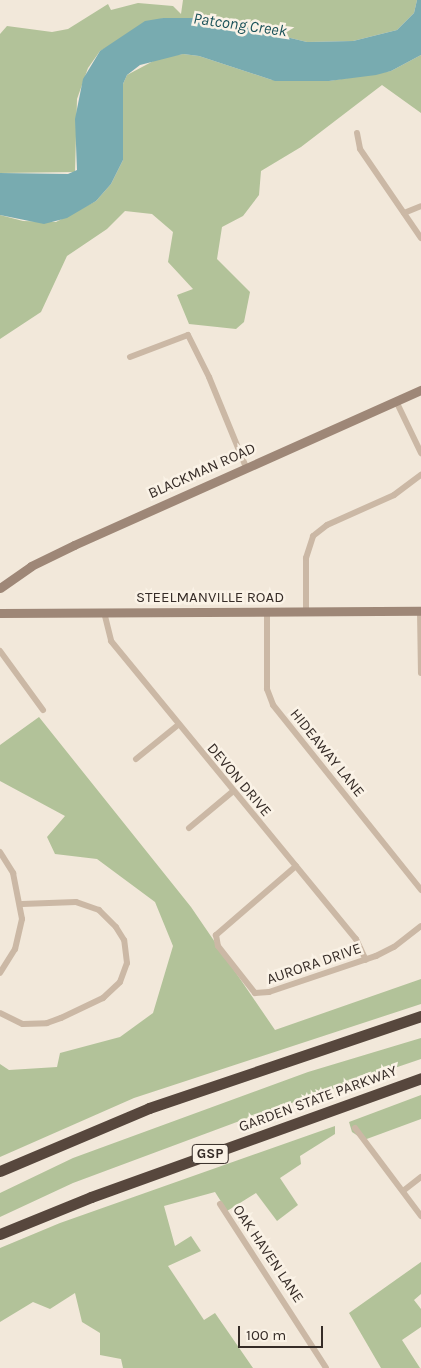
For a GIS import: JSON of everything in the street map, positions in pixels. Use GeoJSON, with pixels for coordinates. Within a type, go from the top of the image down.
{"type":"FeatureCollection","features":[{"type":"Feature","properties":{"kind":"highway"},"geometry":{"type":"LineString","coordinates":[[0,1171],[166,1101],[421,1016]]}},
{"type":"Feature","properties":{"kind":"highway","name":"GARDEN STATE PARKWAY"},"geometry":{"type":"LineString","coordinates":[[0,1234],[91,1197],[421,1078]]}},
{"type":"Feature","properties":{"kind":"main road","name":"BLACKMAN ROAD"},"geometry":{"type":"LineString","coordinates":[[0,588],[40,561],[246,466],[421,390]]}},
{"type":"Feature","properties":{"kind":"main road","name":"STEELMANVILLE ROAD"},"geometry":{"type":"LineString","coordinates":[[0,613],[421,610]]}},
{"type":"Feature","properties":{"kind":"street"},"geometry":{"type":"LineString","coordinates":[[357,133],[360,149],[421,238]]}},
{"type":"Feature","properties":{"kind":"street"},"geometry":{"type":"LineString","coordinates":[[404,213],[421,206]]}},
{"type":"Feature","properties":{"kind":"street"},"geometry":{"type":"LineString","coordinates":[[130,357],[188,335],[209,376],[246,466]]}},
{"type":"Feature","properties":{"kind":"street"},"geometry":{"type":"LineString","coordinates":[[396,401],[421,453]]}},
{"type":"Feature","properties":{"kind":"street"},"geometry":{"type":"LineString","coordinates":[[306,612],[306,558],[313,536],[327,525],[394,495],[421,475]]}},
{"type":"Feature","properties":{"kind":"street"},"geometry":{"type":"LineString","coordinates":[[421,610],[421,673]]}},
{"type":"Feature","properties":{"kind":"street","name":"DEVON DRIVE"},"geometry":{"type":"LineString","coordinates":[[104,612],[111,641],[232,792],[356,939],[366,960]]}},
{"type":"Feature","properties":{"kind":"street","name":"HIDEAWAY LANE"},"geometry":{"type":"LineString","coordinates":[[268,612],[267,689],[273,705],[421,890]]}},
{"type":"Feature","properties":{"kind":"street"},"geometry":{"type":"LineString","coordinates":[[0,651],[43,710]]}},
{"type":"Feature","properties":{"kind":"street"},"geometry":{"type":"LineString","coordinates":[[136,759],[178,725]]}},
{"type":"Feature","properties":{"kind":"street"},"geometry":{"type":"LineString","coordinates":[[190,828],[232,792]]}},
{"type":"Feature","properties":{"kind":"street"},"geometry":{"type":"LineString","coordinates":[[0,852],[13,873],[22,904],[20,935],[0,974]]}},
{"type":"Feature","properties":{"kind":"street","name":"AURORA DRIVE"},"geometry":{"type":"LineString","coordinates":[[296,866],[221,928],[216,935],[218,945],[251,990],[258,994],[366,960],[394,948],[421,926]]}},
{"type":"Feature","properties":{"kind":"street"},"geometry":{"type":"LineString","coordinates":[[0,1013],[22,1024],[47,1023],[61,1018],[104,998],[120,982],[127,963],[124,940],[116,927],[99,910],[76,902],[22,904]]}},
{"type":"Feature","properties":{"kind":"street"},"geometry":{"type":"LineString","coordinates":[[355,1128],[421,1216]]}},
{"type":"Feature","properties":{"kind":"street"},"geometry":{"type":"LineString","coordinates":[[403,1190],[421,1177]]}},
{"type":"Feature","properties":{"kind":"street","name":"OAK HAVEN LANE"},"geometry":{"type":"LineString","coordinates":[[220,1204],[285,1300],[326,1368]]}},
{"type":"Feature","properties":{"kind":"green space"},"geometry":{"type":"Polygon","coordinates":[[[183,0],[417,0],[414,13],[397,30],[353,41],[307,42],[208,18],[163,18],[100,51],[88,68],[77,99],[75,172],[0,173],[0,34],[7,26],[52,32],[68,29],[108,4],[111,10],[138,3],[173,6],[181,14],[183,0]]]}},
{"type":"Feature","properties":{"kind":"green space"},"geometry":{"type":"Polygon","coordinates":[[[183,54],[199,56],[272,80],[329,81],[391,71],[421,55],[421,113],[382,85],[301,147],[261,171],[259,195],[243,216],[222,227],[217,259],[250,292],[244,322],[236,329],[189,324],[177,295],[193,289],[168,262],[173,232],[152,214],[125,211],[107,229],[67,256],[41,312],[0,339],[0,215],[23,221],[56,222],[96,201],[111,184],[123,160],[123,84],[127,75],[159,58],[183,54]]]}},
{"type":"Feature","properties":{"kind":"green space"},"geometry":{"type":"Polygon","coordinates":[[[39,717],[191,907],[275,1030],[421,979],[421,1004],[134,1098],[0,1157],[0,1064],[9,1070],[57,1067],[60,1053],[120,1037],[153,1013],[173,946],[155,902],[97,859],[55,854],[47,837],[65,816],[0,781],[0,745],[39,717]]]}},
{"type":"Feature","properties":{"kind":"green space"},"geometry":{"type":"Polygon","coordinates":[[[421,1038],[421,1059],[253,1116],[73,1183],[0,1217],[0,1193],[73,1158],[308,1072],[421,1038]]]}},
{"type":"Feature","properties":{"kind":"green space"},"geometry":{"type":"Polygon","coordinates":[[[421,1095],[421,1119],[364,1140],[352,1132],[349,1122],[421,1095]]]}},
{"type":"Feature","properties":{"kind":"green space"},"geometry":{"type":"Polygon","coordinates":[[[335,1126],[335,1134],[300,1156],[301,1164],[280,1178],[298,1205],[277,1221],[256,1193],[227,1211],[215,1192],[164,1206],[175,1246],[191,1236],[201,1251],[168,1266],[204,1320],[215,1313],[253,1368],[123,1368],[121,1359],[100,1355],[100,1333],[82,1322],[75,1293],[50,1309],[33,1302],[0,1322],[0,1248],[60,1223],[335,1126]]]}},
{"type":"Feature","properties":{"kind":"green space"},"geometry":{"type":"Polygon","coordinates":[[[421,1262],[421,1294],[414,1300],[421,1309],[421,1327],[402,1340],[420,1368],[381,1368],[349,1313],[421,1262]]]}},
{"type":"Feature","properties":{"kind":"water"},"geometry":{"type":"Polygon","coordinates":[[[417,0],[421,0],[421,55],[391,71],[376,75],[329,81],[275,81],[199,56],[183,54],[140,65],[127,75],[123,84],[123,160],[111,184],[96,201],[67,218],[44,224],[0,215],[0,173],[68,174],[77,170],[75,119],[83,79],[100,51],[145,21],[163,18],[208,18],[307,42],[353,41],[397,30],[414,13],[417,0]]]}},
{"type":"Feature","properties":{"kind":"water label","name":"Patcong Creek"},"geometry":{"type":"Point","coordinates":[240,25]}}]}
